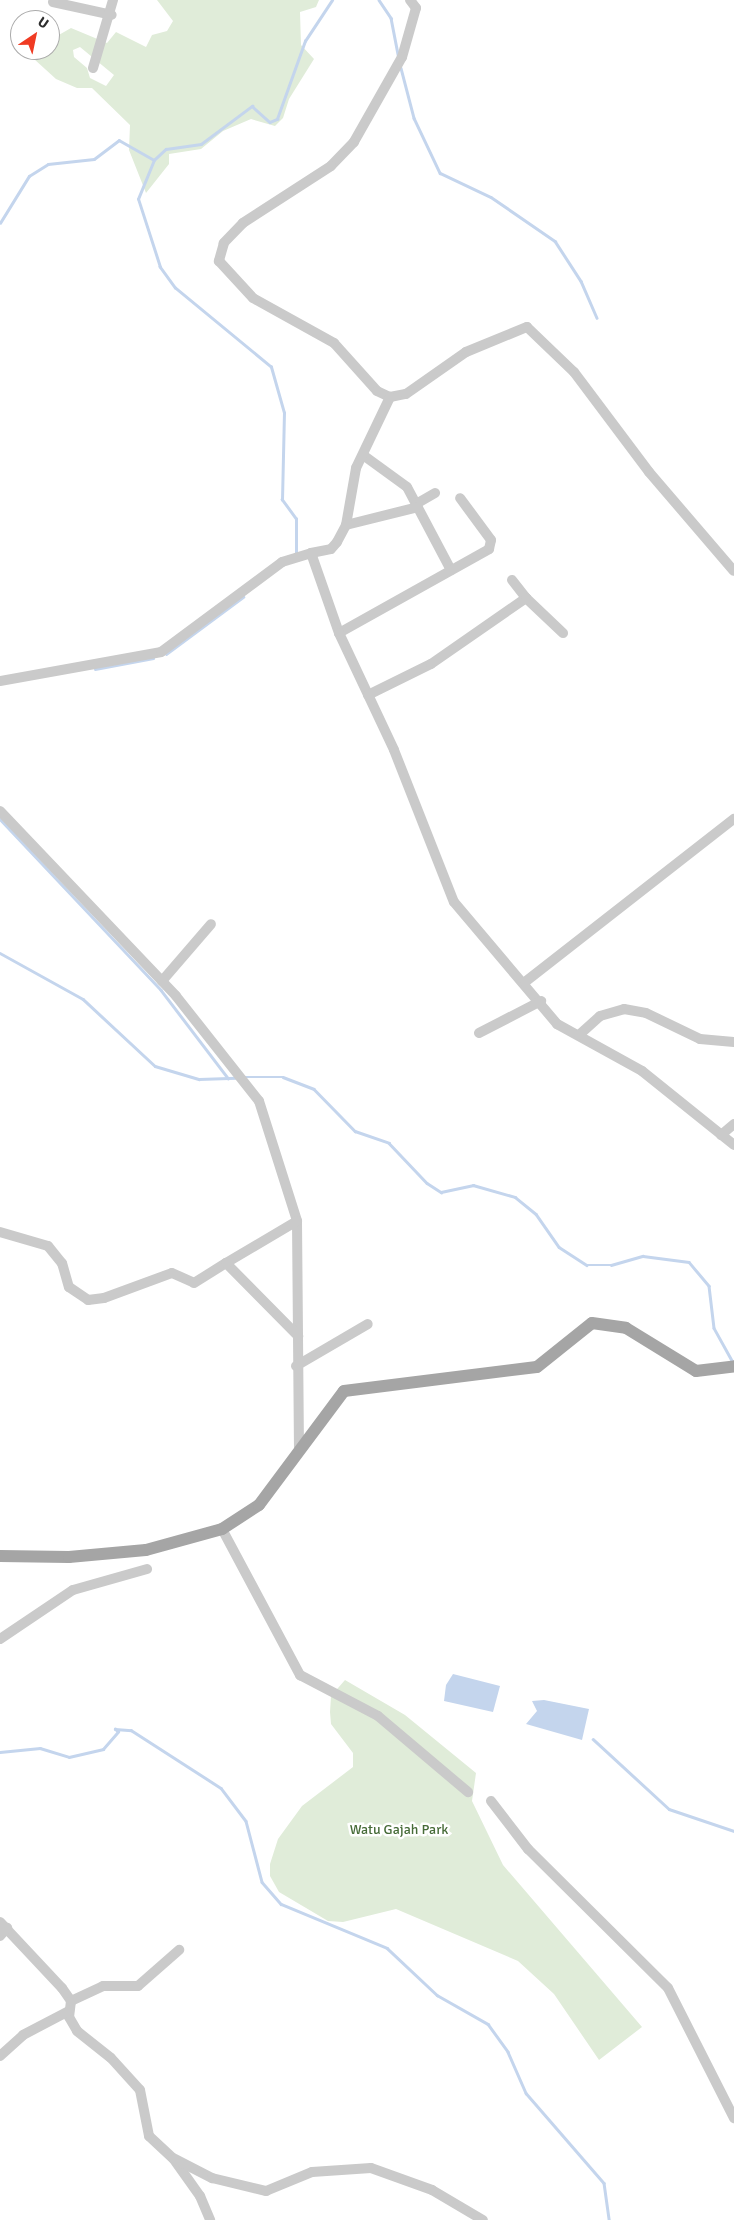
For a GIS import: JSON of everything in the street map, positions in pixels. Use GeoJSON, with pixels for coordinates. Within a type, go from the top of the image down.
{"type":"FeatureCollection","features":[{"type":"Feature","properties":{"kind":"main road"},"geometry":{"type":"LineString","coordinates":[[0,1556],[53,1558],[146,1550],[222,1529],[259,1505],[344,1391],[537,1367],[592,1323],[626,1328],[696,1371],[730,1368]]}},
{"type":"Feature","properties":{"kind":"street"},"geometry":{"type":"LineString","coordinates":[[93,68],[112,15],[113,0]]}},
{"type":"Feature","properties":{"kind":"street"},"geometry":{"type":"LineString","coordinates":[[410,0],[416,8],[399,60],[347,150],[243,223],[218,255],[253,298],[334,344],[377,390],[390,397],[406,394],[466,352],[527,327],[574,372],[649,472],[734,571]]}},
{"type":"Feature","properties":{"kind":"street"},"geometry":{"type":"LineString","coordinates":[[53,2],[112,15]]}},
{"type":"Feature","properties":{"kind":"street"},"geometry":{"type":"LineString","coordinates":[[0,681],[161,652],[295,556],[331,549],[346,525],[353,479],[390,397]]}},
{"type":"Feature","properties":{"kind":"street"},"geometry":{"type":"LineString","coordinates":[[363,455],[401,480],[417,505],[451,570]]}},
{"type":"Feature","properties":{"kind":"street"},"geometry":{"type":"LineString","coordinates":[[346,525],[417,505],[435,494]]}},
{"type":"Feature","properties":{"kind":"street"},"geometry":{"type":"LineString","coordinates":[[339,633],[451,570],[492,543],[460,498]]}},
{"type":"Feature","properties":{"kind":"street"},"geometry":{"type":"LineString","coordinates":[[311,553],[339,633],[368,695],[447,890],[541,1001],[557,1024],[642,1071],[734,1145]]}},
{"type":"Feature","properties":{"kind":"street"},"geometry":{"type":"LineString","coordinates":[[512,580],[526,598],[563,633]]}},
{"type":"Feature","properties":{"kind":"street"},"geometry":{"type":"LineString","coordinates":[[368,695],[431,664],[526,598]]}},
{"type":"Feature","properties":{"kind":"street"},"geometry":{"type":"LineString","coordinates":[[0,811],[162,981],[253,1092],[297,1221],[298,1336],[296,1366],[299,1450]]}},
{"type":"Feature","properties":{"kind":"street"},"geometry":{"type":"LineString","coordinates":[[525,982],[734,819]]}},
{"type":"Feature","properties":{"kind":"street"},"geometry":{"type":"LineString","coordinates":[[162,981],[211,924]]}},
{"type":"Feature","properties":{"kind":"street"},"geometry":{"type":"LineString","coordinates":[[479,1033],[541,1001]]}},
{"type":"Feature","properties":{"kind":"street"},"geometry":{"type":"LineString","coordinates":[[579,1035],[600,1016],[624,1008],[646,1013],[700,1039],[734,1042]]}},
{"type":"Feature","properties":{"kind":"street"},"geometry":{"type":"LineString","coordinates":[[721,1135],[734,1124]]}},
{"type":"Feature","properties":{"kind":"street"},"geometry":{"type":"LineString","coordinates":[[0,1232],[48,1246],[62,1263],[69,1287],[88,1300],[104,1298],[172,1273],[194,1283],[297,1221]]}},
{"type":"Feature","properties":{"kind":"street"},"geometry":{"type":"LineString","coordinates":[[226,1263],[298,1336]]}},
{"type":"Feature","properties":{"kind":"street"},"geometry":{"type":"LineString","coordinates":[[296,1366],[368,1324]]}},
{"type":"Feature","properties":{"kind":"street"},"geometry":{"type":"LineString","coordinates":[[222,1529],[300,1675],[378,1716],[468,1792]]}},
{"type":"Feature","properties":{"kind":"street"},"geometry":{"type":"LineString","coordinates":[[0,1639],[73,1590],[148,1569]]}},
{"type":"Feature","properties":{"kind":"street"},"geometry":{"type":"LineString","coordinates":[[492,1801],[528,1849],[668,1988],[734,2118]]}},
{"type":"Feature","properties":{"kind":"street"},"geometry":{"type":"LineString","coordinates":[[2,1929],[70,2006],[77,2031],[111,2058],[140,2090],[149,2136],[173,2158],[200,2196],[210,2220]]}},
{"type":"Feature","properties":{"kind":"street"},"geometry":{"type":"LineString","coordinates":[[0,2056],[23,2035],[103,1986],[138,1986],[179,1950]]}},
{"type":"Feature","properties":{"kind":"street"},"geometry":{"type":"LineString","coordinates":[[173,2158],[212,2178],[266,2191],[312,2172],[371,2168],[425,2187],[483,2220]]}},
{"type":"Feature","properties":{"kind":"green space"},"geometry":{"type":"Polygon","coordinates":[[[157,0],[319,0],[316,7],[300,12],[301,45],[314,59],[289,99],[283,118],[275,126],[251,119],[223,131],[201,149],[169,154],[169,164],[146,193],[129,150],[130,125],[92,88],[77,88],[56,79],[35,60],[60,60],[60,34],[71,28],[107,43],[116,32],[146,47],[152,35],[167,31],[173,21],[157,0]],[[80,47],[73,50],[74,57],[87,68],[90,78],[106,86],[114,75],[80,47]]]}},
{"type":"Feature","properties":{"kind":"green space","name":"Watu Gajah Park"},"geometry":{"type":"Polygon","coordinates":[[[345,1680],[405,1715],[476,1773],[472,1801],[503,1865],[642,2027],[599,2060],[554,1994],[518,1961],[396,1909],[343,1922],[328,1921],[279,1892],[270,1876],[270,1864],[278,1839],[302,1806],[353,1767],[353,1753],[331,1724],[331,1696],[345,1680]]]}},
{"type":"Feature","properties":{"kind":"water"},"geometry":{"type":"Polygon","coordinates":[[[453,1674],[500,1686],[493,1712],[444,1701],[446,1685],[453,1674]]]}},
{"type":"Feature","properties":{"kind":"water"},"geometry":{"type":"Polygon","coordinates":[[[544,1700],[589,1709],[582,1740],[526,1724],[537,1711],[532,1701],[544,1700]]]}},
{"type":"Feature","properties":{"kind":"waterway"},"geometry":{"type":"LineString","coordinates":[[296,554],[296,519],[282,500],[284,413],[271,367],[175,288],[160,267],[138,199],[154,160],[166,149],[201,144],[252,106],[270,122],[277,119],[305,41],[332,0]]}},
{"type":"Feature","properties":{"kind":"waterway"},"geometry":{"type":"LineString","coordinates":[[379,0],[391,18],[398,55]]}},
{"type":"Feature","properties":{"kind":"waterway"},"geometry":{"type":"LineString","coordinates":[[401,68],[414,118],[440,173],[491,197],[555,241],[581,281],[597,318]]}},
{"type":"Feature","properties":{"kind":"waterway"},"geometry":{"type":"LineString","coordinates":[[0,223],[29,176],[48,164],[94,159],[119,140],[154,160]]}},
{"type":"Feature","properties":{"kind":"waterway"},"geometry":{"type":"LineString","coordinates":[[166,654],[243,597]]}},
{"type":"Feature","properties":{"kind":"waterway"},"geometry":{"type":"LineString","coordinates":[[95,669],[153,658]]}},
{"type":"Feature","properties":{"kind":"waterway"},"geometry":{"type":"LineString","coordinates":[[0,819],[161,990],[228,1078]]}},
{"type":"Feature","properties":{"kind":"waterway"},"geometry":{"type":"LineString","coordinates":[[0,953],[83,999],[155,1066],[199,1079],[236,1078]]}},
{"type":"Feature","properties":{"kind":"waterway"},"geometry":{"type":"LineString","coordinates":[[244,1077],[283,1077],[314,1089],[355,1131],[389,1143],[427,1183],[441,1192],[473,1185],[515,1197],[536,1214],[559,1247],[587,1265],[611,1265],[643,1256],[689,1262],[709,1286],[714,1328],[733,1362]]}},
{"type":"Feature","properties":{"kind":"waterway"},"geometry":{"type":"LineString","coordinates":[[0,1752],[40,1748],[69,1757],[103,1749],[118,1732],[115,1729],[131,1730],[221,1788],[246,1821],[262,1882],[281,1904],[387,1948],[437,1995],[488,2024],[508,2052],[526,2093],[604,2183],[609,2220]]}},
{"type":"Feature","properties":{"kind":"waterway"},"geometry":{"type":"LineString","coordinates":[[593,1739],[669,1809],[734,1831]]}}]}
